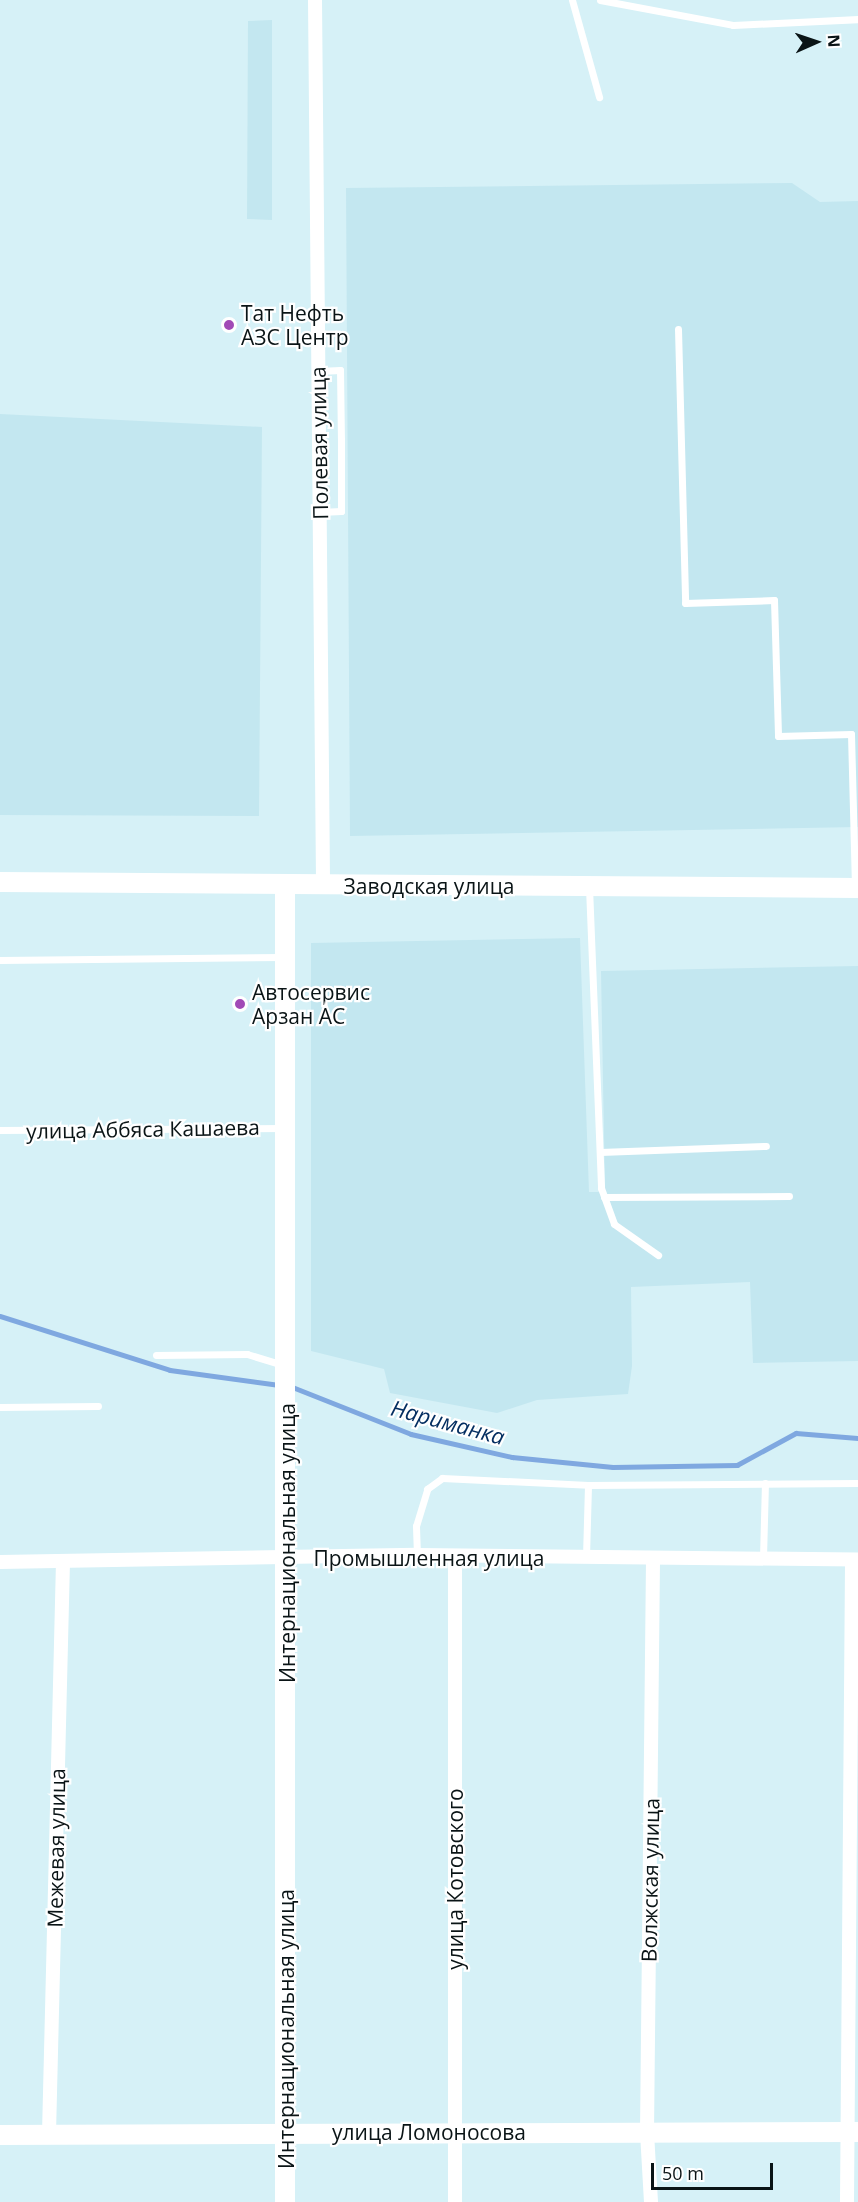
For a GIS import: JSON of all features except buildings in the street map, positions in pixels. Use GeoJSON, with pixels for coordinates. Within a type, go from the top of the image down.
{"type":"FeatureCollection","features":[{"type":"Feature","properties":{"kind":"street","name":"Полевая улица"},"geometry":{"type":"LineString","coordinates":[[315,0],[323,886]]}},
{"type":"Feature","properties":{"kind":"street","name":"Заводская улица"},"geometry":{"type":"LineString","coordinates":[[0,882],[857,888]]}},
{"type":"Feature","properties":{"kind":"street","name":"Интернациональная улица"},"geometry":{"type":"LineString","coordinates":[[285,885],[287,1559],[285,2202]]}},
{"type":"Feature","properties":{"kind":"street","name":"Промышленная улица"},"geometry":{"type":"LineString","coordinates":[[0,1562],[287,1559],[417,1555],[855,1560]]}},
{"type":"Feature","properties":{"kind":"street","name":"улица Котовского"},"geometry":{"type":"LineString","coordinates":[[455,1556],[455,2202]]}},
{"type":"Feature","properties":{"kind":"street","name":"Волжская улица"},"geometry":{"type":"LineString","coordinates":[[651,2202],[647,2133],[653,1558]]}},
{"type":"Feature","properties":{"kind":"street"},"geometry":{"type":"LineString","coordinates":[[847,2202],[852,2133],[855,1560]]}},
{"type":"Feature","properties":{"kind":"street","name":"Межевая улица"},"geometry":{"type":"LineString","coordinates":[[49,2134],[63,1562]]}},
{"type":"Feature","properties":{"kind":"street","name":"улица Ломоносова"},"geometry":{"type":"LineString","coordinates":[[0,2135],[286,2131],[852,2133]]}},
{"type":"Feature","properties":{"kind":"lane"},"geometry":{"type":"LineString","coordinates":[[572,0],[599,97]]}},
{"type":"Feature","properties":{"kind":"lane"},"geometry":{"type":"LineString","coordinates":[[600,0],[733,25],[858,19]]}},
{"type":"Feature","properties":{"kind":"lane"},"geometry":{"type":"LineString","coordinates":[[678,329],[685,603],[774,600],[778,736],[851,734],[857,888]]}},
{"type":"Feature","properties":{"kind":"lane"},"geometry":{"type":"LineString","coordinates":[[319,370],[340,370],[341,451],[341,511],[320,512]]}},
{"type":"Feature","properties":{"kind":"lane"},"geometry":{"type":"LineString","coordinates":[[590,887],[600,1152],[604,1197],[614,1224],[658,1255]]}},
{"type":"Feature","properties":{"kind":"lane"},"geometry":{"type":"LineString","coordinates":[[0,960],[285,957]]}},
{"type":"Feature","properties":{"kind":"lane","name":"улица Аббяса Кашаева"},"geometry":{"type":"LineString","coordinates":[[0,1131],[286,1128]]}},
{"type":"Feature","properties":{"kind":"lane"},"geometry":{"type":"LineString","coordinates":[[600,1152],[766,1146]]}},
{"type":"Feature","properties":{"kind":"lane"},"geometry":{"type":"LineString","coordinates":[[604,1197],[789,1196]]}},
{"type":"Feature","properties":{"kind":"lane"},"geometry":{"type":"LineString","coordinates":[[156,1355],[247,1354],[286,1366]]}},
{"type":"Feature","properties":{"kind":"lane"},"geometry":{"type":"LineString","coordinates":[[0,1407],[98,1406]]}},
{"type":"Feature","properties":{"kind":"lane"},"geometry":{"type":"LineString","coordinates":[[417,1555],[416,1527],[427,1490],[442,1478],[588,1485],[858,1483]]}},
{"type":"Feature","properties":{"kind":"lane"},"geometry":{"type":"LineString","coordinates":[[762,1558],[765,1482]]}},
{"type":"Feature","properties":{"kind":"lane"},"geometry":{"type":"LineString","coordinates":[[586,1557],[588,1485]]}},
{"type":"Feature","properties":{"kind":"shaded area"},"geometry":{"type":"Polygon","coordinates":[[[272,20],[272,220],[247,219],[248,21],[272,20]]]}},
{"type":"Feature","properties":{"kind":"shaded area"},"geometry":{"type":"Polygon","coordinates":[[[792,183],[820,202],[858,201],[858,827],[350,836],[346,188],[792,183]]]}},
{"type":"Feature","properties":{"kind":"shaded area"},"geometry":{"type":"Polygon","coordinates":[[[0,414],[262,427],[259,816],[0,815],[0,414]]]}},
{"type":"Feature","properties":{"kind":"shaded area"},"geometry":{"type":"Polygon","coordinates":[[[580,938],[589,1192],[605,1192],[601,971],[858,966],[858,1361],[753,1363],[750,1282],[631,1287],[632,1366],[628,1394],[537,1400],[497,1413],[390,1393],[384,1369],[311,1351],[311,943],[580,938]]]}},
{"type":"Feature","properties":{"kind":"waterway","name":"Нариманка"},"geometry":{"type":"LineString","coordinates":[[0,1316],[170,1370],[279,1385]]}},
{"type":"Feature","properties":{"kind":"waterway","name":"Нариманка"},"geometry":{"type":"LineString","coordinates":[[290,1386],[411,1434],[512,1457],[613,1467],[737,1465],[796,1433],[858,1438]]}},
{"type":"Feature","properties":{"kind":"place","name":"Тат Нефть АЗС Центр"},"geometry":{"type":"Point","coordinates":[229,325]}},
{"type":"Feature","properties":{"kind":"place","name":"Автосервис Арзан АС"},"geometry":{"type":"Point","coordinates":[240,1004]}}]}
